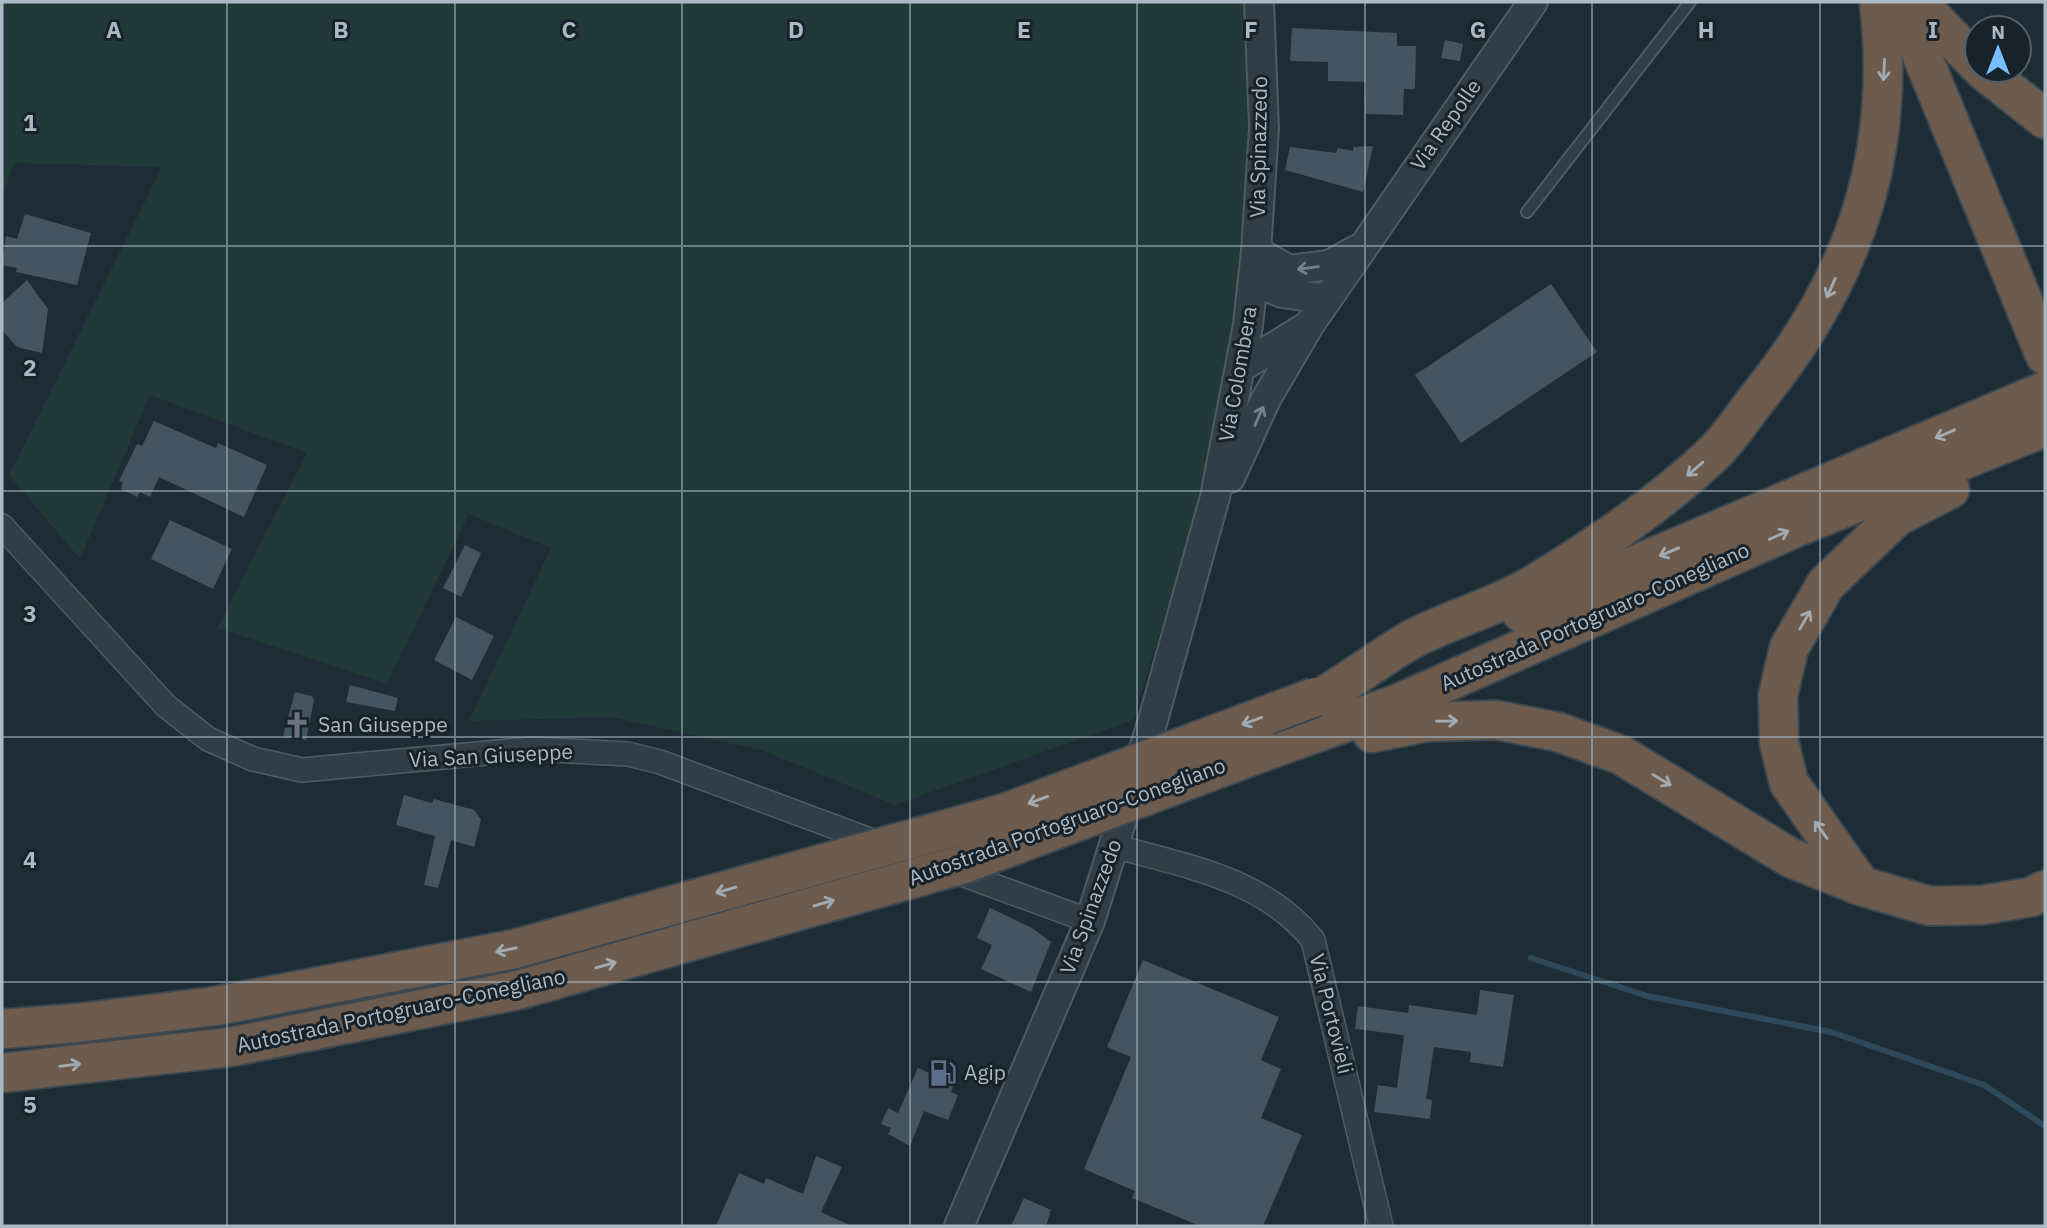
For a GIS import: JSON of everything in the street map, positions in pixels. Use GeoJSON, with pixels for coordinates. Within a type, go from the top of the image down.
{"type":"FeatureCollection","features":[{"type":"Feature","properties":{"kind":"highway"},"geometry":{"type":"LineString","coordinates":[[1322,695],[1410,641],[1532,586],[1643,514],[1716,451],[1798,347],[1822,307],[1862,216],[1881,131],[1885,54],[1879,2]]}},
{"type":"Feature","properties":{"kind":"highway"},"geometry":{"type":"LineString","coordinates":[[1900,2],[2045,355]]}},
{"type":"Feature","properties":{"kind":"highway"},"geometry":{"type":"LineString","coordinates":[[1917,2],[1963,50]]}},
{"type":"Feature","properties":{"kind":"highway"},"geometry":{"type":"LineString","coordinates":[[2001,84],[2045,119]]}},
{"type":"Feature","properties":{"kind":"highway","name":"Autostrada Portogruaro-Conegliano"},"geometry":{"type":"LineString","coordinates":[[2,1073],[230,1047],[518,990],[964,864],[1088,838],[1797,527],[2030,434],[2045,391]]}},
{"type":"Feature","properties":{"kind":"highway"},"geometry":{"type":"LineString","coordinates":[[1861,886],[1789,783],[1779,742],[1778,695],[1789,648],[1826,584],[1896,517],[1973,477],[2030,434]]}},
{"type":"Feature","properties":{"kind":"highway","name":"Autostrada Portogruaro-Conegliano"},"geometry":{"type":"LineString","coordinates":[[2,1029],[216,1006],[515,949],[1004,813],[2030,434]]}},
{"type":"Feature","properties":{"kind":"highway"},"geometry":{"type":"LineString","coordinates":[[1265,762],[1370,733],[1427,722],[1496,720],[1558,732],[1621,755],[1791,858],[1861,886],[1930,906],[1983,905],[2031,897],[2045,890]]}},
{"type":"Feature","properties":{"kind":"street","name":"Via Spinazzedo"},"geometry":{"type":"LineString","coordinates":[[1256,251],[1264,128],[1259,2]]}},
{"type":"Feature","properties":{"kind":"street","name":"Via Repolle"},"geometry":{"type":"LineString","coordinates":[[1215,496],[1237,467],[1266,400],[1310,324],[1360,248],[1533,2]]}},
{"type":"Feature","properties":{"kind":"street","name":"Via Repolle"},"geometry":{"type":"LineString","coordinates":[[1256,251],[1289,270],[1329,265],[1360,248]]}},
{"type":"Feature","properties":{"kind":"street","name":"Via Colombera"},"geometry":{"type":"LineString","coordinates":[[1215,496],[1240,368],[1256,251]]}},
{"type":"Feature","properties":{"kind":"street"},"geometry":{"type":"LineString","coordinates":[[1253,281],[1282,293],[1327,299]]}},
{"type":"Feature","properties":{"kind":"street","name":"Via Repolle"},"geometry":{"type":"LineString","coordinates":[[1240,368],[1310,324]]}},
{"type":"Feature","properties":{"kind":"street","name":"Via Spinazzedo"},"geometry":{"type":"LineString","coordinates":[[959,1226],[1090,921],[1153,720],[1215,496]]}},
{"type":"Feature","properties":{"kind":"street","name":"Via San Giuseppe"},"geometry":{"type":"LineString","coordinates":[[2,526],[166,706],[208,739],[253,759],[302,769],[531,749],[628,754],[660,762],[1090,921]]}},
{"type":"Feature","properties":{"kind":"street","name":"Via Portovieli"},"geometry":{"type":"LineString","coordinates":[[1114,846],[1218,876],[1260,894],[1284,909],[1313,940],[1381,1226]]}},
{"type":"Feature","properties":{"kind":"lane"},"geometry":{"type":"LineString","coordinates":[[1527,212],[1690,2]]}},
{"type":"Feature","properties":{"kind":"green space"},"geometry":{"type":"Polygon","coordinates":[[[2,2],[1247,2],[1248,255],[1201,499],[1133,720],[895,805],[761,750],[611,717],[469,721],[551,548],[469,514],[387,684],[217,628],[307,453],[150,395],[80,559],[9,475],[162,167],[14,163],[2,198],[2,2]]]}},
{"type":"Feature","properties":{"kind":"building"},"geometry":{"type":"Polygon","coordinates":[[[1292,28],[1397,33],[1397,46],[1416,46],[1415,89],[1404,89],[1403,115],[1365,114],[1366,82],[1328,81],[1328,62],[1290,61],[1292,28]]]}},
{"type":"Feature","properties":{"kind":"building"},"geometry":{"type":"Polygon","coordinates":[[[1445,40],[1463,44],[1460,61],[1441,58],[1445,40]]]}},
{"type":"Feature","properties":{"kind":"building"},"geometry":{"type":"Polygon","coordinates":[[[1373,146],[1363,192],[1285,170],[1290,147],[1336,153],[1338,148],[1353,151],[1353,147],[1373,146]]]}},
{"type":"Feature","properties":{"kind":"building"},"geometry":{"type":"Polygon","coordinates":[[[25,214],[91,233],[77,285],[16,272],[17,268],[2,265],[6,236],[17,239],[25,214]]]}},
{"type":"Feature","properties":{"kind":"building"},"geometry":{"type":"Polygon","coordinates":[[[27,280],[48,309],[42,353],[17,347],[2,330],[2,303],[27,280]]]}},
{"type":"Feature","properties":{"kind":"building"},"geometry":{"type":"Polygon","coordinates":[[[1551,284],[1597,352],[1461,443],[1415,375],[1551,284]]]}},
{"type":"Feature","properties":{"kind":"building"},"geometry":{"type":"Polygon","coordinates":[[[154,421],[216,448],[218,443],[267,465],[244,517],[159,477],[150,497],[140,492],[137,497],[121,489],[123,483],[119,481],[137,444],[142,446],[154,421]]]}},
{"type":"Feature","properties":{"kind":"building"},"geometry":{"type":"Polygon","coordinates":[[[170,520],[232,549],[213,589],[151,559],[170,520]]]}},
{"type":"Feature","properties":{"kind":"building"},"geometry":{"type":"Polygon","coordinates":[[[465,545],[481,553],[461,597],[443,588],[465,545]]]}},
{"type":"Feature","properties":{"kind":"building"},"geometry":{"type":"Polygon","coordinates":[[[456,617],[494,636],[472,680],[434,660],[456,617]]]}},
{"type":"Feature","properties":{"kind":"building"},"geometry":{"type":"Polygon","coordinates":[[[350,685],[398,698],[395,711],[346,702],[350,685]]]}},
{"type":"Feature","properties":{"kind":"building","name":"San Giuseppe"},"geometry":{"type":"Polygon","coordinates":[[[295,692],[312,696],[314,700],[306,740],[283,736],[295,692]]]}},
{"type":"Feature","properties":{"kind":"building"},"geometry":{"type":"Polygon","coordinates":[[[404,795],[432,803],[434,799],[474,810],[481,820],[474,847],[451,840],[438,888],[424,885],[435,836],[396,825],[404,795]]]}},
{"type":"Feature","properties":{"kind":"building"},"geometry":{"type":"Polygon","coordinates":[[[990,908],[1032,928],[1051,942],[1031,992],[981,969],[992,945],[977,938],[990,908]]]}},
{"type":"Feature","properties":{"kind":"building"},"geometry":{"type":"Polygon","coordinates":[[[1143,960],[1279,1017],[1261,1060],[1281,1069],[1261,1118],[1302,1135],[1263,1226],[1200,1226],[1132,1198],[1135,1191],[1084,1169],[1131,1057],[1107,1047],[1143,960]]]}},
{"type":"Feature","properties":{"kind":"building"},"geometry":{"type":"Polygon","coordinates":[[[1480,990],[1514,995],[1503,1067],[1470,1062],[1471,1052],[1434,1047],[1426,1099],[1432,1100],[1430,1119],[1374,1112],[1378,1085],[1397,1088],[1404,1035],[1355,1029],[1358,1006],[1408,1013],[1409,1005],[1477,1015],[1480,990]]]}},
{"type":"Feature","properties":{"kind":"building"},"geometry":{"type":"Polygon","coordinates":[[[918,1068],[954,1084],[951,1092],[958,1095],[948,1120],[924,1111],[910,1146],[888,1134],[891,1128],[881,1124],[888,1108],[898,1113],[918,1068]]]}},
{"type":"Feature","properties":{"kind":"building"},"geometry":{"type":"Polygon","coordinates":[[[816,1156],[842,1167],[821,1212],[852,1226],[716,1226],[739,1173],[764,1184],[766,1178],[803,1194],[816,1156]]]}},
{"type":"Feature","properties":{"kind":"building"},"geometry":{"type":"Polygon","coordinates":[[[1024,1198],[1051,1210],[1046,1226],[1011,1226],[1024,1198]]]}},
{"type":"Feature","properties":{"kind":"waterway"},"geometry":{"type":"LineString","coordinates":[[1531,958],[1647,996],[1831,1032],[1984,1085],[2045,1126]]}},
{"type":"Feature","properties":{"kind":"place","name":"San Giuseppe"},"geometry":{"type":"Point","coordinates":[297,725]}},
{"type":"Feature","properties":{"kind":"place","name":"Agip"},"geometry":{"type":"Point","coordinates":[943,1073]}}]}
